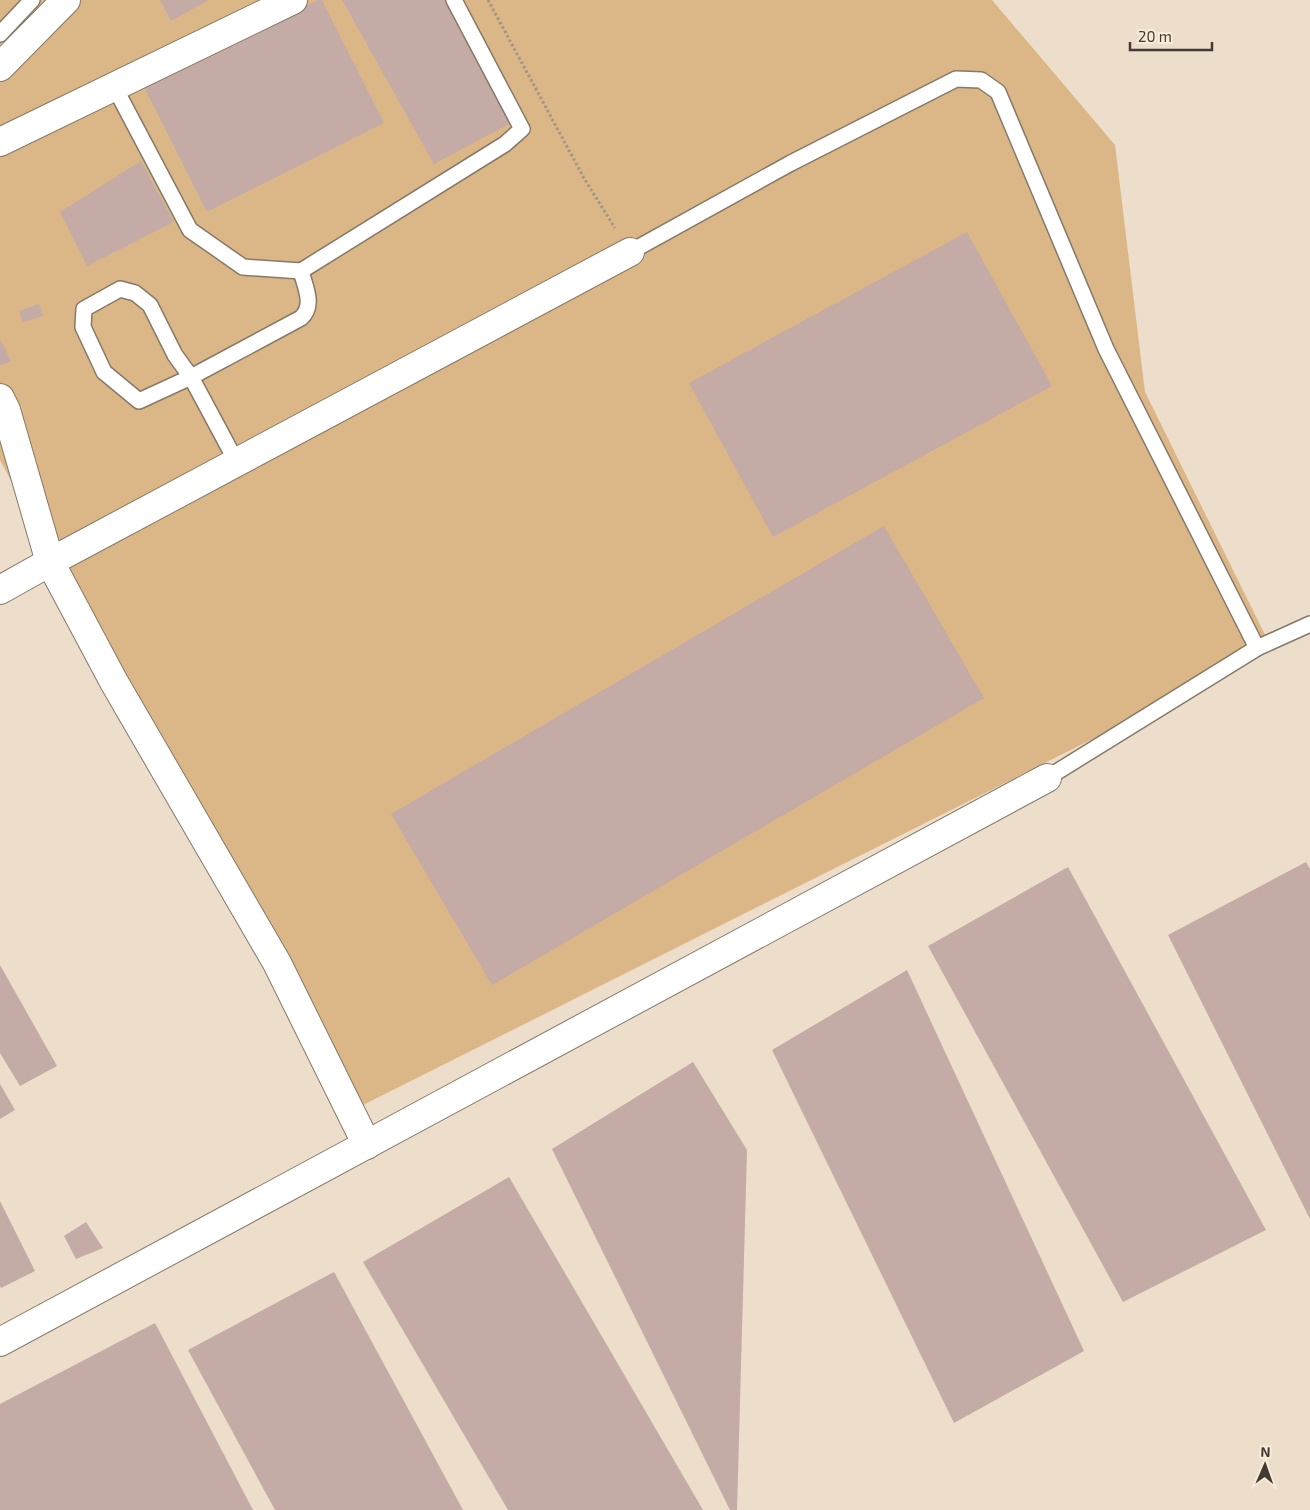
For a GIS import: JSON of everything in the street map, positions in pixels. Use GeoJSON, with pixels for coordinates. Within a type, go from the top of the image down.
{"type":"FeatureCollection","features":[{"type":"Feature","properties":{"kind":"street"},"geometry":{"type":"LineString","coordinates":[[0,67],[66,0]]}},
{"type":"Feature","properties":{"kind":"street"},"geometry":{"type":"LineString","coordinates":[[0,142],[293,0]]}},
{"type":"Feature","properties":{"kind":"street"},"geometry":{"type":"LineString","coordinates":[[0,590],[236,461],[630,252]]}},
{"type":"Feature","properties":{"kind":"street"},"geometry":{"type":"LineString","coordinates":[[0,398],[6,410],[50,562],[114,682],[278,963],[367,1145]]}},
{"type":"Feature","properties":{"kind":"street"},"geometry":{"type":"LineString","coordinates":[[0,1342],[1047,778]]}},
{"type":"Feature","properties":{"kind":"lane"},"geometry":{"type":"LineString","coordinates":[[0,34],[32,0]]}},
{"type":"Feature","properties":{"kind":"lane"},"geometry":{"type":"LineString","coordinates":[[114,86],[190,230],[243,267],[301,271],[505,144],[522,129],[454,0]]}},
{"type":"Feature","properties":{"kind":"lane"},"geometry":{"type":"LineString","coordinates":[[630,252],[790,163],[956,79],[981,80],[998,92],[1106,349],[1257,648]]}},
{"type":"Feature","properties":{"kind":"lane"},"geometry":{"type":"LineString","coordinates":[[236,461],[192,376],[175,355],[150,305],[135,293],[120,289],[84,309],[83,327],[104,372],[139,401],[192,376],[284,329],[307,312],[310,303],[301,271]]}},
{"type":"Feature","properties":{"kind":"lane"},"geometry":{"type":"LineString","coordinates":[[1047,778],[1257,648],[1310,624]]}},
{"type":"Feature","properties":{"kind":"path"},"geometry":{"type":"LineString","coordinates":[[488,0],[585,180],[630,252]]}},
{"type":"Feature","properties":{"kind":"shaded area"},"geometry":{"type":"Polygon","coordinates":[[[0,0],[992,0],[1115,145],[1145,392],[1272,649],[349,1112],[0,460],[0,0]]]}},
{"type":"Feature","properties":{"kind":"building"},"geometry":{"type":"Polygon","coordinates":[[[160,0],[209,0],[171,21],[160,0]]]}},
{"type":"Feature","properties":{"kind":"building"},"geometry":{"type":"Polygon","coordinates":[[[318,0],[322,0],[384,123],[207,212],[144,87],[318,0]]]}},
{"type":"Feature","properties":{"kind":"building"},"geometry":{"type":"Polygon","coordinates":[[[342,0],[447,0],[511,123],[434,164],[342,0]]]}},
{"type":"Feature","properties":{"kind":"building"},"geometry":{"type":"Polygon","coordinates":[[[141,161],[174,222],[87,266],[60,212],[141,161]]]}},
{"type":"Feature","properties":{"kind":"building"},"geometry":{"type":"Polygon","coordinates":[[[967,232],[1052,386],[773,537],[689,383],[967,232]]]}},
{"type":"Feature","properties":{"kind":"building"},"geometry":{"type":"Polygon","coordinates":[[[39,304],[43,316],[23,322],[19,311],[39,304]]]}},
{"type":"Feature","properties":{"kind":"building"},"geometry":{"type":"Polygon","coordinates":[[[0,339],[11,361],[0,366],[0,339]]]}},
{"type":"Feature","properties":{"kind":"building"},"geometry":{"type":"Polygon","coordinates":[[[884,526],[984,698],[492,985],[391,814],[884,526]]]}},
{"type":"Feature","properties":{"kind":"building"},"geometry":{"type":"Polygon","coordinates":[[[1306,862],[1310,869],[1310,1219],[1168,935],[1306,862]]]}},
{"type":"Feature","properties":{"kind":"building"},"geometry":{"type":"Polygon","coordinates":[[[1068,867],[1266,1230],[1123,1302],[928,946],[1068,867]]]}},
{"type":"Feature","properties":{"kind":"building"},"geometry":{"type":"Polygon","coordinates":[[[0,965],[57,1066],[20,1086],[0,1053],[0,965]]]}},
{"type":"Feature","properties":{"kind":"building"},"geometry":{"type":"Polygon","coordinates":[[[907,970],[1084,1351],[954,1423],[772,1050],[907,970]]]}},
{"type":"Feature","properties":{"kind":"building"},"geometry":{"type":"Polygon","coordinates":[[[693,1062],[747,1150],[737,1510],[730,1510],[552,1149],[693,1062]]]}},
{"type":"Feature","properties":{"kind":"building"},"geometry":{"type":"Polygon","coordinates":[[[0,1084],[15,1110],[0,1119],[0,1084]]]}},
{"type":"Feature","properties":{"kind":"building"},"geometry":{"type":"Polygon","coordinates":[[[509,1177],[703,1510],[508,1510],[363,1262],[509,1177]]]}},
{"type":"Feature","properties":{"kind":"building"},"geometry":{"type":"Polygon","coordinates":[[[0,1201],[35,1271],[1,1288],[0,1286],[0,1201]]]}},
{"type":"Feature","properties":{"kind":"building"},"geometry":{"type":"Polygon","coordinates":[[[86,1222],[103,1248],[76,1259],[64,1236],[86,1222]]]}},
{"type":"Feature","properties":{"kind":"building"},"geometry":{"type":"Polygon","coordinates":[[[334,1272],[463,1510],[275,1510],[188,1350],[334,1272]]]}},
{"type":"Feature","properties":{"kind":"building"},"geometry":{"type":"Polygon","coordinates":[[[155,1323],[253,1510],[0,1510],[0,1404],[155,1323]]]}}]}
